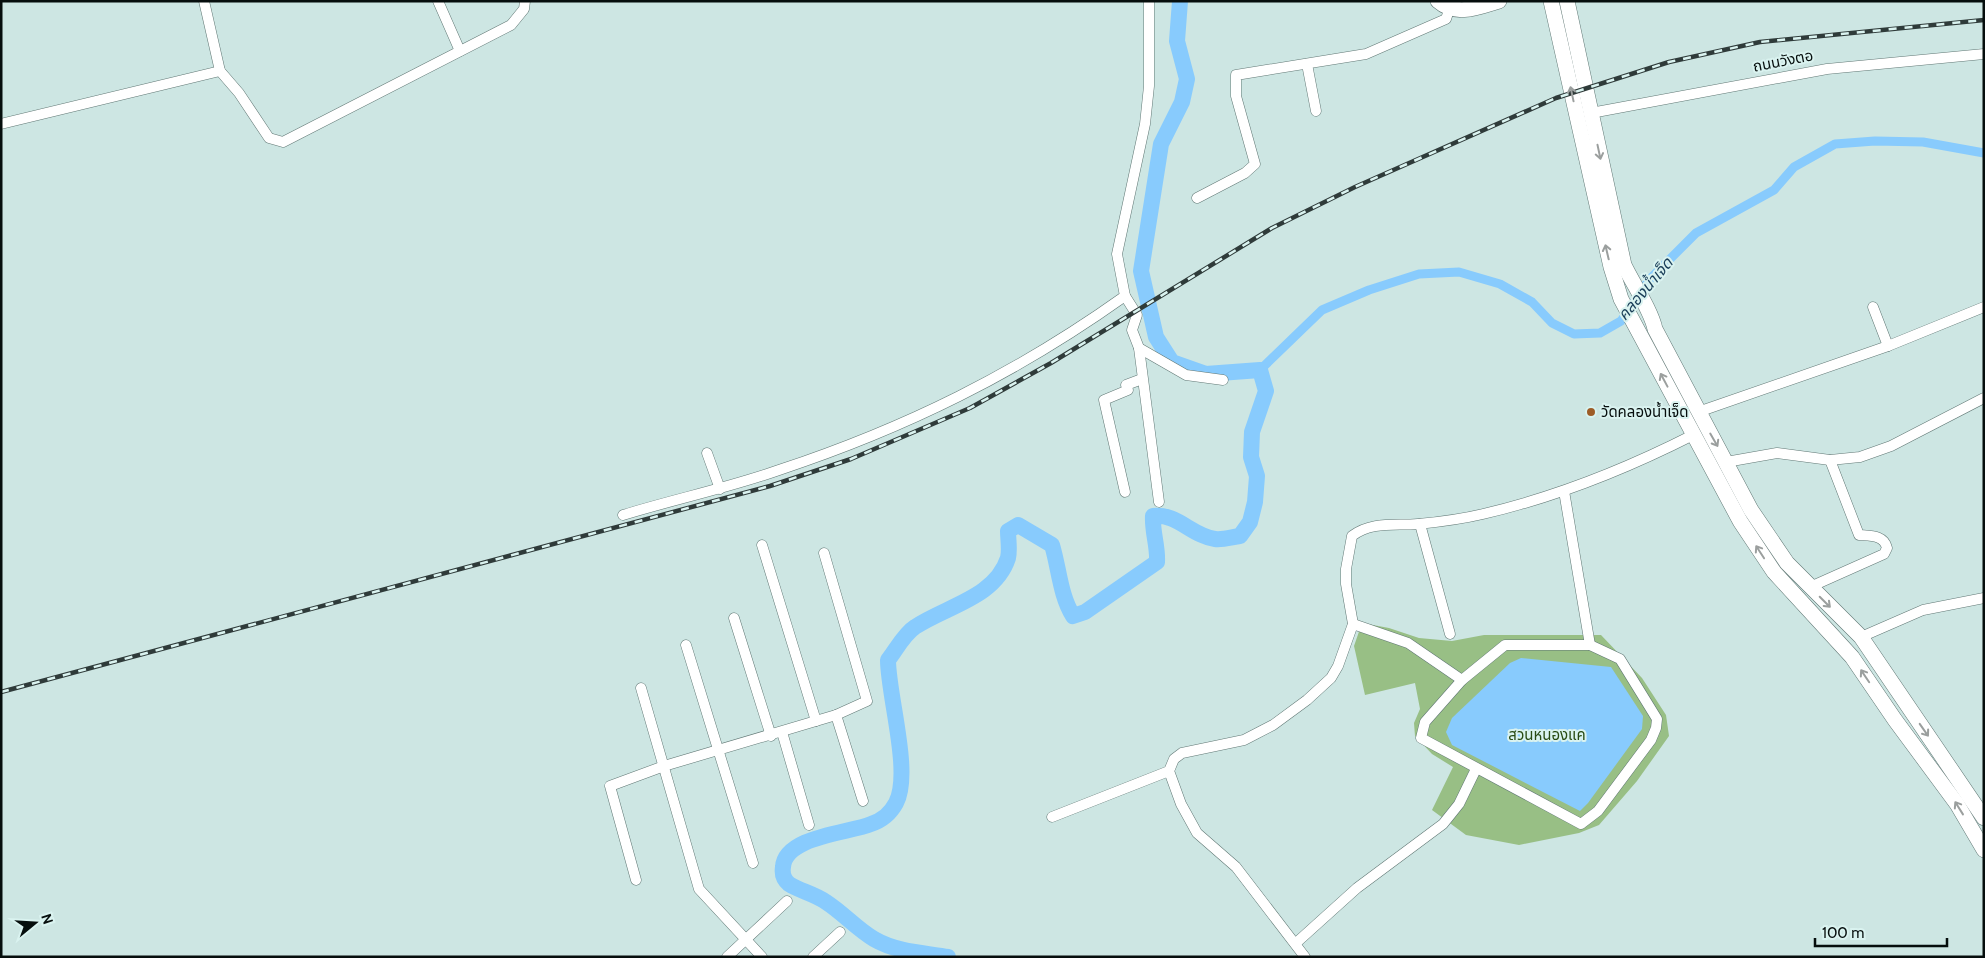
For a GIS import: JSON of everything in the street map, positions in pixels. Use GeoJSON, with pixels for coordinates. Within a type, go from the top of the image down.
{"type":"FeatureCollection","features":[{"type":"Feature","properties":{"kind":"main road"},"geometry":{"type":"LineString","coordinates":[[1444,5],[1469,9],[1499,1]]}},
{"type":"Feature","properties":{"kind":"main road"},"geometry":{"type":"LineString","coordinates":[[1550,1],[1609,258],[1621,299],[1740,521],[1774,572],[1852,657],[1895,720],[1957,804],[1984,850]]}},
{"type":"Feature","properties":{"kind":"main road"},"geometry":{"type":"LineString","coordinates":[[1567,1],[1624,265],[1653,319],[1654,329],[1751,510],[1787,563],[1861,637],[1984,818]]}},
{"type":"Feature","properties":{"kind":"street"},"geometry":{"type":"LineString","coordinates":[[204,1],[220,70],[269,138],[283,142],[511,25],[524,9],[525,1]]}},
{"type":"Feature","properties":{"kind":"street"},"geometry":{"type":"LineString","coordinates":[[438,1],[460,51]]}},
{"type":"Feature","properties":{"kind":"street"},"geometry":{"type":"LineString","coordinates":[[1149,1],[1149,86],[1145,124],[1117,254],[1125,296],[1137,315],[1132,330],[1139,348],[1159,502]]}},
{"type":"Feature","properties":{"kind":"street"},"geometry":{"type":"LineString","coordinates":[[1197,198],[1245,174],[1255,164],[1236,96],[1236,75],[1366,54],[1446,19],[1444,5]]}},
{"type":"Feature","properties":{"kind":"street","name":"ถนนวังตอ"},"geometry":{"type":"LineString","coordinates":[[1591,113],[1827,68],[1984,54]]}},
{"type":"Feature","properties":{"kind":"street"},"geometry":{"type":"LineString","coordinates":[[1307,64],[1316,111]]}},
{"type":"Feature","properties":{"kind":"street"},"geometry":{"type":"LineString","coordinates":[[1,124],[220,70]]}},
{"type":"Feature","properties":{"kind":"street"},"geometry":{"type":"LineString","coordinates":[[624,515],[720,489],[822,455],[937,409],[1034,356],[1084,325],[1125,296]]}},
{"type":"Feature","properties":{"kind":"street"},"geometry":{"type":"LineString","coordinates":[[1873,307],[1888,346]]}},
{"type":"Feature","properties":{"kind":"street"},"geometry":{"type":"LineString","coordinates":[[1698,412],[1888,346],[1984,307]]}},
{"type":"Feature","properties":{"kind":"street"},"geometry":{"type":"LineString","coordinates":[[1139,348],[1186,376],[1223,380]]}},
{"type":"Feature","properties":{"kind":"street"},"geometry":{"type":"LineString","coordinates":[[1125,492],[1104,400],[1128,390],[1126,385],[1142,379]]}},
{"type":"Feature","properties":{"kind":"street"},"geometry":{"type":"LineString","coordinates":[[1726,462],[1776,452],[1830,460],[1860,458],[1891,446],[1984,398]]}},
{"type":"Feature","properties":{"kind":"street"},"geometry":{"type":"LineString","coordinates":[[1305,957],[1236,867],[1197,833],[1181,804],[1168,771],[1176,755],[1244,740],[1272,725],[1307,700],[1331,678],[1338,666],[1353,624],[1346,584],[1346,569],[1352,536],[1362,529],[1372,526],[1420,524],[1482,514],[1564,492],[1654,455],[1693,435]]}},
{"type":"Feature","properties":{"kind":"street"},"geometry":{"type":"LineString","coordinates":[[707,452],[720,489]]}},
{"type":"Feature","properties":{"kind":"street"},"geometry":{"type":"LineString","coordinates":[[1810,587],[1884,554],[1888,548],[1886,542],[1879,537],[1859,534],[1830,460]]}},
{"type":"Feature","properties":{"kind":"street"},"geometry":{"type":"LineString","coordinates":[[1564,492],[1590,645]]}},
{"type":"Feature","properties":{"kind":"street"},"geometry":{"type":"LineString","coordinates":[[1420,524],[1450,634]]}},
{"type":"Feature","properties":{"kind":"street"},"geometry":{"type":"LineString","coordinates":[[762,545],[816,720]]}},
{"type":"Feature","properties":{"kind":"street"},"geometry":{"type":"LineString","coordinates":[[636,880],[610,786],[664,766],[771,736],[836,715],[867,701],[824,553]]}},
{"type":"Feature","properties":{"kind":"street"},"geometry":{"type":"LineString","coordinates":[[1861,637],[1923,610],[1984,598]]}},
{"type":"Feature","properties":{"kind":"street"},"geometry":{"type":"LineString","coordinates":[[734,618],[771,736]]}},
{"type":"Feature","properties":{"kind":"street"},"geometry":{"type":"LineString","coordinates":[[1353,624],[1408,643],[1462,680]]}},
{"type":"Feature","properties":{"kind":"street"},"geometry":{"type":"LineString","coordinates":[[686,645],[753,863]]}},
{"type":"Feature","properties":{"kind":"street"},"geometry":{"type":"LineString","coordinates":[[1506,645],[1590,645],[1620,659],[1657,720],[1656,728],[1651,740],[1598,811],[1581,824],[1421,738],[1425,722],[1462,680],[1506,645]]}},
{"type":"Feature","properties":{"kind":"street"},"geometry":{"type":"LineString","coordinates":[[641,688],[700,889],[762,957]]}},
{"type":"Feature","properties":{"kind":"street"},"geometry":{"type":"LineString","coordinates":[[836,715],[863,800]]}},
{"type":"Feature","properties":{"kind":"street"},"geometry":{"type":"LineString","coordinates":[[782,732],[809,825]]}},
{"type":"Feature","properties":{"kind":"street"},"geometry":{"type":"LineString","coordinates":[[1296,943],[1357,888],[1443,824],[1459,804],[1476,769]]}},
{"type":"Feature","properties":{"kind":"street"},"geometry":{"type":"LineString","coordinates":[[1052,817],[1168,771]]}},
{"type":"Feature","properties":{"kind":"street"},"geometry":{"type":"LineString","coordinates":[[727,957],[745,938],[787,901]]}},
{"type":"Feature","properties":{"kind":"street"},"geometry":{"type":"LineString","coordinates":[[813,957],[840,932]]}},
{"type":"Feature","properties":{"kind":"green space","name":"สวนหนองแค"},"geometry":{"type":"Polygon","coordinates":[[[1362,623],[1389,628],[1419,638],[1452,641],[1484,635],[1601,635],[1642,678],[1666,715],[1669,736],[1637,781],[1599,825],[1579,833],[1519,845],[1466,835],[1432,810],[1453,767],[1432,754],[1415,736],[1414,723],[1420,709],[1415,683],[1365,695],[1354,646],[1362,623]]]}},
{"type":"Feature","properties":{"kind":"water"},"geometry":{"type":"Polygon","coordinates":[[[1521,658],[1611,667],[1643,716],[1642,729],[1588,803],[1580,811],[1452,745],[1446,732],[1452,718],[1510,663],[1521,658]]]}},
{"type":"Feature","properties":{"kind":"waterway"},"geometry":{"type":"LineString","coordinates":[[948,957],[891,947],[874,939],[822,899],[789,884],[783,874],[786,857],[795,848],[820,837],[875,822],[886,816],[896,803],[902,773],[888,660],[904,638],[915,627],[968,600],[992,583],[1002,572],[1008,558],[1008,531],[1018,525],[1052,545],[1062,590],[1073,616],[1085,612],[1157,562],[1153,516],[1170,518],[1199,534],[1215,539],[1224,539],[1240,536],[1250,522],[1255,502],[1257,476],[1251,457],[1252,432],[1266,391],[1260,370],[1206,374],[1172,362],[1156,337],[1141,271],[1161,144],[1182,102],[1187,79],[1177,41],[1180,1]]}},
{"type":"Feature","properties":{"kind":"waterway","name":"คลองน้ำเจ็ด"},"geometry":{"type":"LineString","coordinates":[[1260,370],[1322,310],[1369,290],[1419,274],[1459,272],[1500,284],[1532,302],[1552,323],[1574,334],[1600,333],[1621,321],[1649,280],[1696,233],[1774,190],[1794,167],[1835,144],[1875,141],[1923,142],[1984,153]]}},
{"type":"Feature","properties":{"kind":"railway"},"geometry":{"type":"LineString","coordinates":[[1,692],[770,486],[851,459],[970,408],[1051,363],[1272,228],[1355,187],[1556,98],[1669,62],[1760,42],[1984,20]]}},
{"type":"Feature","properties":{"kind":"place","name":"วัดคลองน้ำเจ็ด"},"geometry":{"type":"Point","coordinates":[1591,412]}}]}
